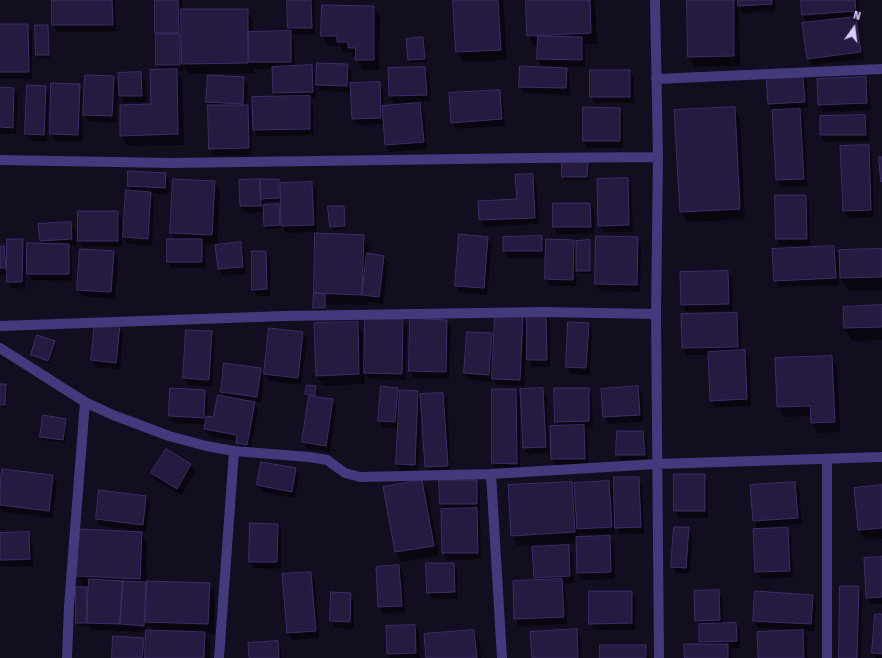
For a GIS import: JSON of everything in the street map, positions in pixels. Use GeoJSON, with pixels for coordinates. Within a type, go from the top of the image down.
{"type":"FeatureCollection","features":[{"type":"Feature","properties":{"kind":"street"},"geometry":{"type":"LineString","coordinates":[[655,0],[658,157],[656,314],[659,658]]}},
{"type":"Feature","properties":{"kind":"street"},"geometry":{"type":"LineString","coordinates":[[656,79],[882,69]]}},
{"type":"Feature","properties":{"kind":"street"},"geometry":{"type":"LineString","coordinates":[[0,160],[171,163],[658,157]]}},
{"type":"Feature","properties":{"kind":"street"},"geometry":{"type":"LineString","coordinates":[[0,326],[285,316],[544,312],[656,314]]}},
{"type":"Feature","properties":{"kind":"street"},"geometry":{"type":"LineString","coordinates":[[0,348],[85,402],[113,416],[169,436],[234,452],[309,457],[327,460],[345,473],[360,477],[491,474],[657,464],[882,457]]}},
{"type":"Feature","properties":{"kind":"street"},"geometry":{"type":"LineString","coordinates":[[67,658],[69,606],[85,402]]}},
{"type":"Feature","properties":{"kind":"street"},"geometry":{"type":"LineString","coordinates":[[219,658],[234,452]]}},
{"type":"Feature","properties":{"kind":"street"},"geometry":{"type":"LineString","coordinates":[[827,459],[827,658]]}},
{"type":"Feature","properties":{"kind":"street"},"geometry":{"type":"LineString","coordinates":[[491,474],[502,658]]}},
{"type":"Feature","properties":{"kind":"building"},"geometry":{"type":"Polygon","coordinates":[[[52,0],[112,0],[113,25],[52,25],[52,0]]]}},
{"type":"Feature","properties":{"kind":"building"},"geometry":{"type":"Polygon","coordinates":[[[155,0],[178,0],[179,33],[155,33],[155,0]]]}},
{"type":"Feature","properties":{"kind":"building"},"geometry":{"type":"Polygon","coordinates":[[[287,0],[311,0],[312,28],[288,28],[287,0]]]}},
{"type":"Feature","properties":{"kind":"building"},"geometry":{"type":"Polygon","coordinates":[[[453,0],[498,0],[501,50],[456,52],[453,0]]]}},
{"type":"Feature","properties":{"kind":"building"},"geometry":{"type":"Polygon","coordinates":[[[526,0],[590,0],[591,33],[527,36],[526,0]]]}},
{"type":"Feature","properties":{"kind":"building"},"geometry":{"type":"Polygon","coordinates":[[[687,0],[734,0],[734,56],[688,57],[687,0]]]}},
{"type":"Feature","properties":{"kind":"building"},"geometry":{"type":"Polygon","coordinates":[[[738,0],[772,0],[772,4],[738,6],[738,0]]]}},
{"type":"Feature","properties":{"kind":"building"},"geometry":{"type":"Polygon","coordinates":[[[801,0],[855,0],[856,11],[802,15],[801,0]]]}},
{"type":"Feature","properties":{"kind":"building"},"geometry":{"type":"Polygon","coordinates":[[[322,5],[374,6],[374,60],[355,60],[356,48],[348,48],[348,42],[337,42],[337,36],[321,36],[322,5]]]}},
{"type":"Feature","properties":{"kind":"building"},"geometry":{"type":"Polygon","coordinates":[[[181,9],[248,9],[248,63],[182,64],[181,9]]]}},
{"type":"Feature","properties":{"kind":"building"},"geometry":{"type":"Polygon","coordinates":[[[856,17],[861,52],[807,59],[802,23],[856,17]]]}},
{"type":"Feature","properties":{"kind":"building"},"geometry":{"type":"Polygon","coordinates":[[[0,24],[28,24],[29,72],[0,72],[0,24]]]}},
{"type":"Feature","properties":{"kind":"building"},"geometry":{"type":"Polygon","coordinates":[[[35,25],[48,25],[49,55],[36,55],[35,25]]]}},
{"type":"Feature","properties":{"kind":"building"},"geometry":{"type":"Polygon","coordinates":[[[291,31],[291,62],[249,62],[248,32],[291,31]]]}},
{"type":"Feature","properties":{"kind":"building"},"geometry":{"type":"Polygon","coordinates":[[[156,34],[180,34],[180,65],[156,65],[156,34]]]}},
{"type":"Feature","properties":{"kind":"building"},"geometry":{"type":"Polygon","coordinates":[[[538,36],[582,37],[582,60],[537,59],[538,36]]]}},
{"type":"Feature","properties":{"kind":"building"},"geometry":{"type":"Polygon","coordinates":[[[423,37],[425,59],[408,60],[406,39],[423,37]]]}},
{"type":"Feature","properties":{"kind":"building"},"geometry":{"type":"Polygon","coordinates":[[[317,63],[348,64],[347,86],[316,85],[317,63]]]}},
{"type":"Feature","properties":{"kind":"building"},"geometry":{"type":"Polygon","coordinates":[[[312,65],[313,92],[273,93],[272,67],[312,65]]]}},
{"type":"Feature","properties":{"kind":"building"},"geometry":{"type":"Polygon","coordinates":[[[520,66],[567,68],[566,88],[519,87],[520,66]]]}},
{"type":"Feature","properties":{"kind":"building"},"geometry":{"type":"Polygon","coordinates":[[[425,67],[427,95],[389,96],[388,68],[425,67]]]}},
{"type":"Feature","properties":{"kind":"building"},"geometry":{"type":"Polygon","coordinates":[[[177,69],[178,134],[120,136],[120,105],[151,104],[150,70],[177,69]]]}},
{"type":"Feature","properties":{"kind":"building"},"geometry":{"type":"Polygon","coordinates":[[[590,70],[630,70],[630,97],[590,97],[590,70]]]}},
{"type":"Feature","properties":{"kind":"building"},"geometry":{"type":"Polygon","coordinates":[[[141,72],[142,96],[119,96],[118,73],[141,72]]]}},
{"type":"Feature","properties":{"kind":"building"},"geometry":{"type":"Polygon","coordinates":[[[85,75],[114,76],[112,116],[83,115],[85,75]]]}},
{"type":"Feature","properties":{"kind":"building"},"geometry":{"type":"Polygon","coordinates":[[[208,75],[244,77],[243,104],[206,102],[208,75]]]}},
{"type":"Feature","properties":{"kind":"building"},"geometry":{"type":"Polygon","coordinates":[[[803,75],[805,102],[768,104],[766,77],[803,75]]]}},
{"type":"Feature","properties":{"kind":"building"},"geometry":{"type":"Polygon","coordinates":[[[866,77],[867,103],[818,105],[817,79],[866,77]]]}},
{"type":"Feature","properties":{"kind":"building"},"geometry":{"type":"Polygon","coordinates":[[[380,82],[381,118],[352,119],[350,83],[380,82]]]}},
{"type":"Feature","properties":{"kind":"building"},"geometry":{"type":"Polygon","coordinates":[[[51,83],[80,84],[78,135],[50,134],[51,83]]]}},
{"type":"Feature","properties":{"kind":"building"},"geometry":{"type":"Polygon","coordinates":[[[27,85],[46,86],[44,135],[25,134],[27,85]]]}},
{"type":"Feature","properties":{"kind":"building"},"geometry":{"type":"Polygon","coordinates":[[[0,87],[14,88],[13,128],[0,127],[0,87]]]}},
{"type":"Feature","properties":{"kind":"building"},"geometry":{"type":"Polygon","coordinates":[[[500,90],[502,119],[451,123],[449,93],[500,90]]]}},
{"type":"Feature","properties":{"kind":"building"},"geometry":{"type":"Polygon","coordinates":[[[310,96],[310,129],[253,130],[252,97],[310,96]]]}},
{"type":"Feature","properties":{"kind":"building"},"geometry":{"type":"Polygon","coordinates":[[[420,103],[424,142],[385,145],[382,106],[420,103]]]}},
{"type":"Feature","properties":{"kind":"building"},"geometry":{"type":"Polygon","coordinates":[[[208,105],[248,105],[249,148],[209,149],[208,105]]]}},
{"type":"Feature","properties":{"kind":"building"},"geometry":{"type":"Polygon","coordinates":[[[583,107],[620,108],[620,141],[583,141],[583,107]]]}},
{"type":"Feature","properties":{"kind":"building"},"geometry":{"type":"Polygon","coordinates":[[[735,107],[740,209],[680,212],[674,110],[735,107]]]}},
{"type":"Feature","properties":{"kind":"building"},"geometry":{"type":"Polygon","coordinates":[[[800,109],[804,179],[776,180],[772,110],[800,109]]]}},
{"type":"Feature","properties":{"kind":"building"},"geometry":{"type":"Polygon","coordinates":[[[865,115],[866,135],[820,135],[820,116],[865,115]]]}},
{"type":"Feature","properties":{"kind":"building"},"geometry":{"type":"Polygon","coordinates":[[[869,145],[871,210],[843,211],[840,146],[869,145]]]}},
{"type":"Feature","properties":{"kind":"building"},"geometry":{"type":"Polygon","coordinates":[[[879,157],[882,157],[881,182],[879,157]]]}},
{"type":"Feature","properties":{"kind":"building"},"geometry":{"type":"Polygon","coordinates":[[[562,162],[588,162],[587,177],[562,177],[562,162]]]}},
{"type":"Feature","properties":{"kind":"building"},"geometry":{"type":"Polygon","coordinates":[[[128,171],[166,173],[165,188],[128,186],[128,171]]]}},
{"type":"Feature","properties":{"kind":"building"},"geometry":{"type":"Polygon","coordinates":[[[533,174],[535,218],[479,220],[478,201],[517,199],[515,175],[533,174]]]}},
{"type":"Feature","properties":{"kind":"building"},"geometry":{"type":"Polygon","coordinates":[[[628,178],[629,225],[598,226],[597,179],[628,178]]]}},
{"type":"Feature","properties":{"kind":"building"},"geometry":{"type":"Polygon","coordinates":[[[173,179],[215,181],[212,235],[170,233],[173,179]]]}},
{"type":"Feature","properties":{"kind":"building"},"geometry":{"type":"Polygon","coordinates":[[[260,179],[261,206],[240,206],[239,180],[260,179]]]}},
{"type":"Feature","properties":{"kind":"building"},"geometry":{"type":"Polygon","coordinates":[[[260,179],[279,179],[279,198],[261,199],[260,179]]]}},
{"type":"Feature","properties":{"kind":"building"},"geometry":{"type":"Polygon","coordinates":[[[312,182],[314,225],[281,226],[280,183],[312,182]]]}},
{"type":"Feature","properties":{"kind":"building"},"geometry":{"type":"Polygon","coordinates":[[[126,190],[151,192],[148,239],[123,237],[126,190]]]}},
{"type":"Feature","properties":{"kind":"building"},"geometry":{"type":"Polygon","coordinates":[[[775,195],[806,195],[807,239],[776,239],[775,195]]]}},
{"type":"Feature","properties":{"kind":"building"},"geometry":{"type":"Polygon","coordinates":[[[553,203],[590,203],[591,227],[553,227],[553,203]]]}},
{"type":"Feature","properties":{"kind":"building"},"geometry":{"type":"Polygon","coordinates":[[[279,204],[280,225],[264,226],[263,205],[279,204]]]}},
{"type":"Feature","properties":{"kind":"building"},"geometry":{"type":"Polygon","coordinates":[[[328,206],[344,206],[345,226],[330,227],[328,206]]]}},
{"type":"Feature","properties":{"kind":"building"},"geometry":{"type":"Polygon","coordinates":[[[78,211],[118,211],[118,241],[78,241],[78,211]]]}},
{"type":"Feature","properties":{"kind":"building"},"geometry":{"type":"Polygon","coordinates":[[[71,222],[72,239],[40,241],[38,224],[71,222]]]}},
{"type":"Feature","properties":{"kind":"building"},"geometry":{"type":"Polygon","coordinates":[[[315,233],[364,235],[362,295],[314,293],[315,233]]]}},
{"type":"Feature","properties":{"kind":"building"},"geometry":{"type":"Polygon","coordinates":[[[459,234],[488,237],[484,288],[455,286],[459,234]]]}},
{"type":"Feature","properties":{"kind":"building"},"geometry":{"type":"Polygon","coordinates":[[[542,236],[542,251],[503,251],[503,237],[542,236]]]}},
{"type":"Feature","properties":{"kind":"building"},"geometry":{"type":"Polygon","coordinates":[[[596,236],[638,237],[637,285],[595,284],[596,236]]]}},
{"type":"Feature","properties":{"kind":"building"},"geometry":{"type":"Polygon","coordinates":[[[7,239],[23,239],[22,282],[7,282],[7,239]]]}},
{"type":"Feature","properties":{"kind":"building"},"geometry":{"type":"Polygon","coordinates":[[[167,239],[202,239],[202,262],[167,262],[167,239]]]}},
{"type":"Feature","properties":{"kind":"building"},"geometry":{"type":"Polygon","coordinates":[[[546,239],[574,240],[573,280],[545,279],[546,239]]]}},
{"type":"Feature","properties":{"kind":"building"},"geometry":{"type":"Polygon","coordinates":[[[590,240],[590,271],[576,271],[576,241],[590,240]]]}},
{"type":"Feature","properties":{"kind":"building"},"geometry":{"type":"Polygon","coordinates":[[[241,242],[243,267],[218,269],[215,245],[241,242]]]}},
{"type":"Feature","properties":{"kind":"building"},"geometry":{"type":"Polygon","coordinates":[[[27,243],[69,244],[69,274],[27,274],[27,243]]]}},
{"type":"Feature","properties":{"kind":"building"},"geometry":{"type":"Polygon","coordinates":[[[4,246],[6,268],[0,268],[0,247],[4,246]]]}},
{"type":"Feature","properties":{"kind":"building"},"geometry":{"type":"Polygon","coordinates":[[[834,246],[836,278],[774,281],[772,249],[834,246]]]}},
{"type":"Feature","properties":{"kind":"building"},"geometry":{"type":"Polygon","coordinates":[[[80,249],[114,251],[111,292],[77,290],[80,249]]]}},
{"type":"Feature","properties":{"kind":"building"},"geometry":{"type":"Polygon","coordinates":[[[882,249],[882,277],[840,278],[839,250],[882,249]]]}},
{"type":"Feature","properties":{"kind":"building"},"geometry":{"type":"Polygon","coordinates":[[[252,251],[266,251],[267,289],[252,290],[252,251]]]}},
{"type":"Feature","properties":{"kind":"building"},"geometry":{"type":"Polygon","coordinates":[[[367,253],[384,256],[379,297],[362,295],[367,253]]]}},
{"type":"Feature","properties":{"kind":"building"},"geometry":{"type":"Polygon","coordinates":[[[728,271],[729,304],[681,305],[680,272],[728,271]]]}},
{"type":"Feature","properties":{"kind":"building"},"geometry":{"type":"Polygon","coordinates":[[[314,293],[325,294],[325,308],[313,308],[314,293]]]}},
{"type":"Feature","properties":{"kind":"building"},"geometry":{"type":"Polygon","coordinates":[[[882,305],[882,327],[844,328],[843,307],[882,305]]]}},
{"type":"Feature","properties":{"kind":"building"},"geometry":{"type":"Polygon","coordinates":[[[737,313],[738,347],[682,348],[681,314],[737,313]]]}},
{"type":"Feature","properties":{"kind":"building"},"geometry":{"type":"Polygon","coordinates":[[[527,314],[546,314],[547,360],[527,360],[527,314]]]}},
{"type":"Feature","properties":{"kind":"building"},"geometry":{"type":"Polygon","coordinates":[[[495,315],[523,316],[520,380],[492,379],[495,315]]]}},
{"type":"Feature","properties":{"kind":"building"},"geometry":{"type":"Polygon","coordinates":[[[365,318],[403,319],[402,374],[364,373],[365,318]]]}},
{"type":"Feature","properties":{"kind":"building"},"geometry":{"type":"Polygon","coordinates":[[[410,318],[447,320],[446,372],[409,371],[410,318]]]}},
{"type":"Feature","properties":{"kind":"building"},"geometry":{"type":"Polygon","coordinates":[[[358,322],[359,374],[316,376],[314,323],[358,322]]]}},
{"type":"Feature","properties":{"kind":"building"},"geometry":{"type":"Polygon","coordinates":[[[568,322],[589,323],[586,368],[566,367],[568,322]]]}},
{"type":"Feature","properties":{"kind":"building"},"geometry":{"type":"Polygon","coordinates":[[[95,323],[120,325],[116,363],[91,360],[95,323]]]}},
{"type":"Feature","properties":{"kind":"building"},"geometry":{"type":"Polygon","coordinates":[[[269,328],[303,332],[298,378],[264,374],[269,328]]]}},
{"type":"Feature","properties":{"kind":"building"},"geometry":{"type":"Polygon","coordinates":[[[186,330],[212,331],[209,380],[183,378],[186,330]]]}},
{"type":"Feature","properties":{"kind":"building"},"geometry":{"type":"Polygon","coordinates":[[[467,332],[492,333],[489,375],[464,373],[467,332]]]}},
{"type":"Feature","properties":{"kind":"building"},"geometry":{"type":"Polygon","coordinates":[[[37,335],[55,341],[48,361],[31,355],[37,335]]]}},
{"type":"Feature","properties":{"kind":"building"},"geometry":{"type":"Polygon","coordinates":[[[745,350],[747,399],[710,401],[708,352],[745,350]]]}},
{"type":"Feature","properties":{"kind":"building"},"geometry":{"type":"Polygon","coordinates":[[[832,356],[835,422],[811,423],[810,406],[777,407],[775,358],[832,356]]]}},
{"type":"Feature","properties":{"kind":"building"},"geometry":{"type":"Polygon","coordinates":[[[224,363],[261,368],[257,397],[221,392],[224,363]]]}},
{"type":"Feature","properties":{"kind":"building"},"geometry":{"type":"Polygon","coordinates":[[[0,384],[6,384],[5,405],[0,405],[0,384]]]}},
{"type":"Feature","properties":{"kind":"building"},"geometry":{"type":"Polygon","coordinates":[[[307,385],[316,386],[315,396],[305,394],[307,385]]]}},
{"type":"Feature","properties":{"kind":"building"},"geometry":{"type":"Polygon","coordinates":[[[381,386],[398,388],[395,422],[378,421],[381,386]]]}},
{"type":"Feature","properties":{"kind":"building"},"geometry":{"type":"Polygon","coordinates":[[[638,386],[640,415],[603,417],[601,389],[638,386]]]}},
{"type":"Feature","properties":{"kind":"building"},"geometry":{"type":"Polygon","coordinates":[[[170,388],[205,390],[204,418],[169,416],[170,388]]]}},
{"type":"Feature","properties":{"kind":"building"},"geometry":{"type":"Polygon","coordinates":[[[543,388],[546,447],[523,448],[520,389],[543,388]]]}},
{"type":"Feature","properties":{"kind":"building"},"geometry":{"type":"Polygon","coordinates":[[[554,388],[589,388],[589,421],[555,422],[554,388]]]}},
{"type":"Feature","properties":{"kind":"building"},"geometry":{"type":"Polygon","coordinates":[[[492,389],[516,389],[517,464],[492,463],[492,389]]]}},
{"type":"Feature","properties":{"kind":"building"},"geometry":{"type":"Polygon","coordinates":[[[400,390],[418,391],[415,465],[396,464],[400,390]]]}},
{"type":"Feature","properties":{"kind":"building"},"geometry":{"type":"Polygon","coordinates":[[[443,393],[448,466],[425,467],[420,394],[443,393]]]}},
{"type":"Feature","properties":{"kind":"building"},"geometry":{"type":"Polygon","coordinates":[[[218,395],[255,402],[247,445],[236,443],[237,435],[204,429],[206,416],[213,417],[218,395]]]}},
{"type":"Feature","properties":{"kind":"building"},"geometry":{"type":"Polygon","coordinates":[[[309,396],[333,399],[326,446],[302,442],[309,396]]]}},
{"type":"Feature","properties":{"kind":"building"},"geometry":{"type":"Polygon","coordinates":[[[43,415],[66,419],[63,440],[40,437],[43,415]]]}},
{"type":"Feature","properties":{"kind":"building"},"geometry":{"type":"Polygon","coordinates":[[[584,425],[585,459],[551,459],[550,426],[584,425]]]}},
{"type":"Feature","properties":{"kind":"building"},"geometry":{"type":"Polygon","coordinates":[[[617,431],[643,431],[645,455],[616,455],[617,431]]]}},
{"type":"Feature","properties":{"kind":"building"},"geometry":{"type":"Polygon","coordinates":[[[166,449],[191,464],[177,489],[151,473],[166,449]]]}},
{"type":"Feature","properties":{"kind":"building"},"geometry":{"type":"Polygon","coordinates":[[[261,462],[296,468],[292,492],[257,485],[261,462]]]}},
{"type":"Feature","properties":{"kind":"building"},"geometry":{"type":"Polygon","coordinates":[[[2,469],[53,475],[49,511],[0,505],[2,469]]]}},
{"type":"Feature","properties":{"kind":"building"},"geometry":{"type":"Polygon","coordinates":[[[674,474],[705,474],[705,511],[674,511],[674,474]]]}},
{"type":"Feature","properties":{"kind":"building"},"geometry":{"type":"Polygon","coordinates":[[[614,477],[639,477],[641,527],[615,528],[614,477]]]}},
{"type":"Feature","properties":{"kind":"building"},"geometry":{"type":"Polygon","coordinates":[[[422,480],[434,546],[395,552],[383,487],[422,480]]]}},
{"type":"Feature","properties":{"kind":"building"},"geometry":{"type":"Polygon","coordinates":[[[439,480],[477,480],[477,504],[440,504],[439,480]]]}},
{"type":"Feature","properties":{"kind":"building"},"geometry":{"type":"Polygon","coordinates":[[[609,481],[612,527],[577,529],[574,483],[609,481]]]}},
{"type":"Feature","properties":{"kind":"building"},"geometry":{"type":"Polygon","coordinates":[[[572,482],[575,532],[511,536],[508,485],[572,482]]]}},
{"type":"Feature","properties":{"kind":"building"},"geometry":{"type":"Polygon","coordinates":[[[795,482],[798,518],[753,521],[750,485],[795,482]]]}},
{"type":"Feature","properties":{"kind":"building"},"geometry":{"type":"Polygon","coordinates":[[[882,485],[882,528],[858,530],[854,488],[882,485]]]}},
{"type":"Feature","properties":{"kind":"building"},"geometry":{"type":"Polygon","coordinates":[[[99,490],[146,496],[143,525],[96,519],[99,490]]]}},
{"type":"Feature","properties":{"kind":"building"},"geometry":{"type":"Polygon","coordinates":[[[477,508],[478,553],[442,553],[441,509],[477,508]]]}},
{"type":"Feature","properties":{"kind":"building"},"geometry":{"type":"Polygon","coordinates":[[[250,523],[278,524],[277,562],[249,562],[250,523]]]}},
{"type":"Feature","properties":{"kind":"building"},"geometry":{"type":"Polygon","coordinates":[[[674,527],[689,527],[686,568],[671,567],[674,527]]]}},
{"type":"Feature","properties":{"kind":"building"},"geometry":{"type":"Polygon","coordinates":[[[788,528],[790,571],[755,572],[753,529],[788,528]]]}},
{"type":"Feature","properties":{"kind":"building"},"geometry":{"type":"Polygon","coordinates":[[[79,529],[142,532],[140,579],[77,576],[79,529]]]}},
{"type":"Feature","properties":{"kind":"building"},"geometry":{"type":"Polygon","coordinates":[[[29,532],[30,559],[0,560],[0,533],[29,532]]]}},
{"type":"Feature","properties":{"kind":"building"},"geometry":{"type":"Polygon","coordinates":[[[610,536],[611,572],[577,573],[576,537],[610,536]]]}},
{"type":"Feature","properties":{"kind":"building"},"geometry":{"type":"Polygon","coordinates":[[[569,545],[570,576],[534,578],[532,547],[569,545]]]}},
{"type":"Feature","properties":{"kind":"building"},"geometry":{"type":"Polygon","coordinates":[[[882,557],[882,597],[866,598],[864,558],[882,557]]]}},
{"type":"Feature","properties":{"kind":"building"},"geometry":{"type":"Polygon","coordinates":[[[426,563],[454,563],[455,592],[427,593],[426,563]]]}},
{"type":"Feature","properties":{"kind":"building"},"geometry":{"type":"Polygon","coordinates":[[[399,565],[402,606],[378,607],[376,567],[399,565]]]}},
{"type":"Feature","properties":{"kind":"building"},"geometry":{"type":"Polygon","coordinates":[[[311,572],[316,631],[287,633],[282,574],[311,572]]]}},
{"type":"Feature","properties":{"kind":"building"},"geometry":{"type":"Polygon","coordinates":[[[89,579],[123,581],[120,624],[87,623],[89,579]]]}},
{"type":"Feature","properties":{"kind":"building"},"geometry":{"type":"Polygon","coordinates":[[[562,579],[564,617],[514,619],[513,581],[562,579]]]}},
{"type":"Feature","properties":{"kind":"building"},"geometry":{"type":"Polygon","coordinates":[[[123,581],[146,582],[144,626],[120,624],[123,581]]]}},
{"type":"Feature","properties":{"kind":"building"},"geometry":{"type":"Polygon","coordinates":[[[147,581],[210,583],[208,624],[146,622],[147,581]]]}},
{"type":"Feature","properties":{"kind":"building"},"geometry":{"type":"Polygon","coordinates":[[[840,586],[859,586],[857,658],[839,658],[840,586]]]}},
{"type":"Feature","properties":{"kind":"building"},"geometry":{"type":"Polygon","coordinates":[[[76,587],[87,587],[87,623],[76,623],[76,587]]]}},
{"type":"Feature","properties":{"kind":"building"},"geometry":{"type":"Polygon","coordinates":[[[719,590],[720,620],[695,621],[694,591],[719,590]]]}},
{"type":"Feature","properties":{"kind":"building"},"geometry":{"type":"Polygon","coordinates":[[[589,591],[632,591],[632,623],[589,624],[589,591]]]}},
{"type":"Feature","properties":{"kind":"building"},"geometry":{"type":"Polygon","coordinates":[[[755,591],[813,595],[811,624],[753,621],[755,591]]]}},
{"type":"Feature","properties":{"kind":"building"},"geometry":{"type":"Polygon","coordinates":[[[331,592],[351,593],[350,622],[330,621],[331,592]]]}},
{"type":"Feature","properties":{"kind":"building"},"geometry":{"type":"Polygon","coordinates":[[[875,614],[882,614],[882,654],[872,653],[875,614]]]}},
{"type":"Feature","properties":{"kind":"building"},"geometry":{"type":"Polygon","coordinates":[[[736,623],[737,641],[699,642],[699,624],[736,623]]]}},
{"type":"Feature","properties":{"kind":"building"},"geometry":{"type":"Polygon","coordinates":[[[415,625],[416,653],[387,654],[386,626],[415,625]]]}},
{"type":"Feature","properties":{"kind":"building"},"geometry":{"type":"Polygon","coordinates":[[[577,629],[578,658],[532,658],[530,632],[577,629]]]}},
{"type":"Feature","properties":{"kind":"building"},"geometry":{"type":"Polygon","coordinates":[[[146,630],[205,632],[204,658],[145,658],[146,630]]]}},
{"type":"Feature","properties":{"kind":"building"},"geometry":{"type":"Polygon","coordinates":[[[474,630],[477,658],[426,658],[424,634],[474,630]]]}},
{"type":"Feature","properties":{"kind":"building"},"geometry":{"type":"Polygon","coordinates":[[[803,630],[804,658],[758,658],[757,632],[803,630]]]}},
{"type":"Feature","properties":{"kind":"building"},"geometry":{"type":"Polygon","coordinates":[[[113,636],[144,638],[142,658],[112,658],[113,636]]]}},
{"type":"Feature","properties":{"kind":"building"},"geometry":{"type":"Polygon","coordinates":[[[278,641],[279,658],[249,658],[248,643],[278,641]]]}},
{"type":"Feature","properties":{"kind":"building"},"geometry":{"type":"Polygon","coordinates":[[[684,644],[728,644],[728,658],[685,658],[684,644]]]}},
{"type":"Feature","properties":{"kind":"building"},"geometry":{"type":"Polygon","coordinates":[[[600,645],[646,645],[646,658],[600,658],[600,645]]]}}]}
